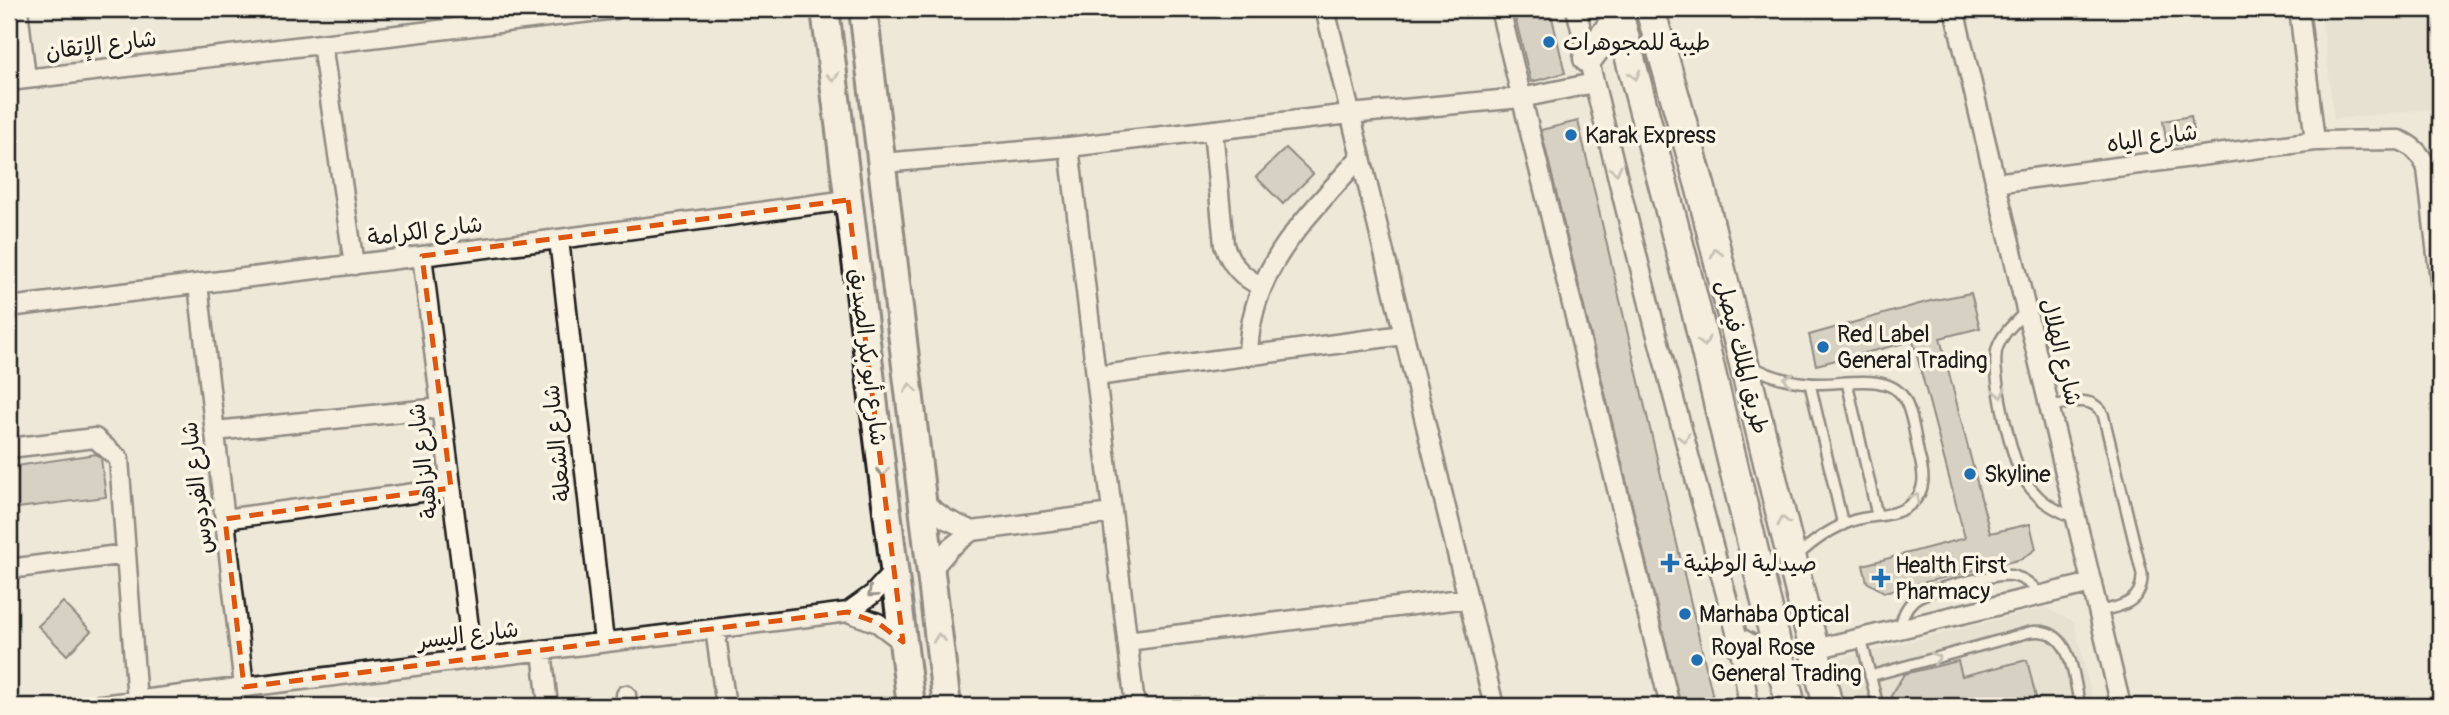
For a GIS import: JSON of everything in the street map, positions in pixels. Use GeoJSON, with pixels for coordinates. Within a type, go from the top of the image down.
{"type":"FeatureCollection","features":[{"type":"Feature","properties":{"kind":"main road","name":"طريق الملك فيصل"},"geometry":{"type":"LineString","coordinates":[[1650,9],[1744,362],[1828,706]]}},
{"type":"Feature","properties":{"kind":"main road"},"geometry":{"type":"LineString","coordinates":[[1591,70],[1618,13]]}},
{"type":"Feature","properties":{"kind":"main road","name":"طريق الملك فيصل"},"geometry":{"type":"LineString","coordinates":[[1618,13],[1694,302],[1789,703]]}},
{"type":"Feature","properties":{"kind":"main road"},"geometry":{"type":"LineString","coordinates":[[1739,643],[1782,667]]}},
{"type":"Feature","properties":{"kind":"street"},"geometry":{"type":"LineString","coordinates":[[17,79],[18,9]]}},
{"type":"Feature","properties":{"kind":"street","name":"شارع الإتقان"},"geometry":{"type":"LineString","coordinates":[[17,79],[322,44],[522,14],[616,9]]}},
{"type":"Feature","properties":{"kind":"street","name":"شارع أبو بكر الصديق"},"geometry":{"type":"LineString","coordinates":[[825,9],[911,706]]}},
{"type":"Feature","properties":{"kind":"street","name":"شارع أبو بكر الصديق"},"geometry":{"type":"LineString","coordinates":[[863,9],[947,706]]}},
{"type":"Feature","properties":{"kind":"street"},"geometry":{"type":"LineString","coordinates":[[1325,9],[1494,706]]}},
{"type":"Feature","properties":{"kind":"street"},"geometry":{"type":"LineString","coordinates":[[1500,9],[1670,706]]}},
{"type":"Feature","properties":{"kind":"street"},"geometry":{"type":"LineString","coordinates":[[1576,9],[1655,328],[1739,643],[1749,706]]}},
{"type":"Feature","properties":{"kind":"street","name":"شارع الهلال"},"geometry":{"type":"LineString","coordinates":[[1954,9],[2121,706]]}},
{"type":"Feature","properties":{"kind":"street"},"geometry":{"type":"LineString","coordinates":[[2299,9],[2315,141]]}},
{"type":"Feature","properties":{"kind":"street"},"geometry":{"type":"LineString","coordinates":[[322,44],[354,265]]}},
{"type":"Feature","properties":{"kind":"street"},"geometry":{"type":"LineString","coordinates":[[882,163],[1069,147],[1521,97],[1591,70]]}},
{"type":"Feature","properties":{"kind":"street"},"geometry":{"type":"LineString","coordinates":[[1213,130],[1224,245],[1240,273],[1261,286]]}},
{"type":"Feature","properties":{"kind":"street","name":"شارع الياه"},"geometry":{"type":"LineString","coordinates":[[1996,183],[2315,141],[2391,139],[2407,144],[2420,154],[2427,169],[2440,281]]}},
{"type":"Feature","properties":{"kind":"street"},"geometry":{"type":"LineString","coordinates":[[1069,147],[1135,706]]}},
{"type":"Feature","properties":{"kind":"street"},"geometry":{"type":"LineString","coordinates":[[1248,356],[1251,320],[1261,286],[1278,254],[1360,157]]}},
{"type":"Feature","properties":{"kind":"street","name":"شارع الكرامة"},"geometry":{"type":"LineString","coordinates":[[9,307],[559,239],[848,200]]}},
{"type":"Feature","properties":{"kind":"street","name":"شارع الشعلة"},"geometry":{"type":"LineString","coordinates":[[559,239],[604,642]]}},
{"type":"Feature","properties":{"kind":"street","name":"شارع الزاهية"},"geometry":{"type":"LineString","coordinates":[[422,256],[473,659]]}},
{"type":"Feature","properties":{"kind":"street","name":"شارع الفردوس"},"geometry":{"type":"LineString","coordinates":[[198,284],[225,519],[237,694]]}},
{"type":"Feature","properties":{"kind":"street"},"geometry":{"type":"LineString","coordinates":[[1096,376],[1403,335]]}},
{"type":"Feature","properties":{"kind":"street"},"geometry":{"type":"LineString","coordinates":[[215,431],[441,408]]}},
{"type":"Feature","properties":{"kind":"street"},"geometry":{"type":"LineString","coordinates":[[9,448],[95,438],[119,459],[137,701]]}},
{"type":"Feature","properties":{"kind":"street"},"geometry":{"type":"LineString","coordinates":[[225,519],[451,488]]}},
{"type":"Feature","properties":{"kind":"street"},"geometry":{"type":"LineString","coordinates":[[923,503],[946,519],[972,531]]}},
{"type":"Feature","properties":{"kind":"street"},"geometry":{"type":"LineString","coordinates":[[931,570],[950,548],[972,531],[1112,513]]}},
{"type":"Feature","properties":{"kind":"street"},"geometry":{"type":"LineString","coordinates":[[9,569],[126,554]]}},
{"type":"Feature","properties":{"kind":"street","name":"شارع اليسر"},"geometry":{"type":"LineString","coordinates":[[848,612],[873,594],[894,571]]}},
{"type":"Feature","properties":{"kind":"street"},"geometry":{"type":"LineString","coordinates":[[1815,649],[2092,583]]}},
{"type":"Feature","properties":{"kind":"street"},"geometry":{"type":"LineString","coordinates":[[1128,641],[1468,598]]}},
{"type":"Feature","properties":{"kind":"street","name":"شارع اليسر"},"geometry":{"type":"LineString","coordinates":[[93,706],[237,694],[473,659],[848,612],[878,623],[903,642]]}},
{"type":"Feature","properties":{"kind":"street"},"geometry":{"type":"LineString","coordinates":[[715,629],[726,706]]}},
{"type":"Feature","properties":{"kind":"street"},"geometry":{"type":"LineString","coordinates":[[542,650],[548,706]]}},
{"type":"Feature","properties":{"kind":"lane"},"geometry":{"type":"LineString","coordinates":[[2026,311],[2005,333],[1995,360],[2016,460],[2035,494],[2056,510],[2076,519]]}},
{"type":"Feature","properties":{"kind":"lane"},"geometry":{"type":"LineString","coordinates":[[1744,362],[1775,376],[1810,384],[1881,383],[1899,392],[1906,403],[1924,474],[1921,491],[1910,505],[1895,513],[1843,525],[1811,544],[1793,561]]}},
{"type":"Feature","properties":{"kind":"lane"},"geometry":{"type":"LineString","coordinates":[[1847,382],[1877,515]]}},
{"type":"Feature","properties":{"kind":"lane"},"geometry":{"type":"LineString","coordinates":[[1810,384],[1843,525]]}},
{"type":"Feature","properties":{"kind":"lane"},"geometry":{"type":"LineString","coordinates":[[2049,407],[2084,401],[2096,405],[2103,414],[2142,574],[2141,588],[2134,599],[2119,607],[2099,611]]}},
{"type":"Feature","properties":{"kind":"lane"},"geometry":{"type":"LineString","coordinates":[[1900,629],[1908,607],[1919,596],[1933,590],[2007,575],[2022,579],[2040,595]]}},
{"type":"Feature","properties":{"kind":"lane"},"geometry":{"type":"LineString","coordinates":[[1870,676],[2030,632],[2044,631],[2057,637],[2066,648],[2080,706]]}},
{"type":"Feature","properties":{"kind":"lane"},"geometry":{"type":"LineString","coordinates":[[1861,638],[1878,706]]}},
{"type":"Feature","properties":{"kind":"highlighted area"},"geometry":{"type":"Polygon","coordinates":[[[848,200],[903,642],[878,623],[848,612],[244,687],[225,519],[451,488],[422,256],[848,200]]]}},
{"type":"Feature","properties":{"kind":"shaded area"},"geometry":{"type":"Polygon","coordinates":[[[2321,9],[2440,9],[2440,108],[2334,119],[2321,9]]]}},
{"type":"Feature","properties":{"kind":"shaded area"},"geometry":{"type":"Polygon","coordinates":[[[2045,608],[2074,622],[2094,706],[1832,706],[1825,682],[1840,659],[2045,608]]]}},
{"type":"Feature","properties":{"kind":"building"},"geometry":{"type":"Polygon","coordinates":[[[1513,9],[1550,9],[1565,73],[1531,82],[1513,9]]]}},
{"type":"Feature","properties":{"kind":"building"},"geometry":{"type":"Polygon","coordinates":[[[2191,116],[2195,142],[2167,146],[2163,121],[2191,116]]]}},
{"type":"Feature","properties":{"kind":"building"},"geometry":{"type":"Polygon","coordinates":[[[1578,121],[1715,706],[1681,706],[1541,130],[1578,121]]]}},
{"type":"Feature","properties":{"kind":"building"},"geometry":{"type":"Polygon","coordinates":[[[1286,148],[1313,174],[1283,204],[1256,177],[1286,148]]]}},
{"type":"Feature","properties":{"kind":"building"},"geometry":{"type":"Polygon","coordinates":[[[1971,293],[1980,328],[1940,338],[1990,533],[2030,524],[2036,549],[2022,559],[1884,592],[1867,582],[1863,565],[1965,538],[1913,341],[1816,365],[1809,335],[1930,301],[1971,293]]]}},
{"type":"Feature","properties":{"kind":"building"},"geometry":{"type":"Polygon","coordinates":[[[96,454],[101,458],[106,497],[9,509],[9,467],[96,454]]]}},
{"type":"Feature","properties":{"kind":"building"},"geometry":{"type":"Polygon","coordinates":[[[63,602],[91,631],[67,655],[38,626],[63,602]]]}},
{"type":"Feature","properties":{"kind":"building"},"geometry":{"type":"Polygon","coordinates":[[[2027,660],[2038,706],[1894,706],[1891,696],[1904,674],[1958,661],[1962,676],[2027,660]]]}},
{"type":"Feature","properties":{"kind":"place","name":"طيبة للمجوهرات"},"geometry":{"type":"Point","coordinates":[1549,42]}},
{"type":"Feature","properties":{"kind":"place","name":"Karak Express"},"geometry":{"type":"Point","coordinates":[1571,135]}},
{"type":"Feature","properties":{"kind":"place","name":"Red Label General Trading"},"geometry":{"type":"Point","coordinates":[1823,347]}},
{"type":"Feature","properties":{"kind":"place","name":"Skyline"},"geometry":{"type":"Point","coordinates":[1970,474]}},
{"type":"Feature","properties":{"kind":"place","name":"صيدلية الوطنية"},"geometry":{"type":"Point","coordinates":[1670,563]}},
{"type":"Feature","properties":{"kind":"place","name":"Health First Pharmacy"},"geometry":{"type":"Point","coordinates":[1881,578]}},
{"type":"Feature","properties":{"kind":"place","name":"Marhaba Optical"},"geometry":{"type":"Point","coordinates":[1685,614]}},
{"type":"Feature","properties":{"kind":"place","name":"Royal Rose General Trading"},"geometry":{"type":"Point","coordinates":[1697,660]}}]}
